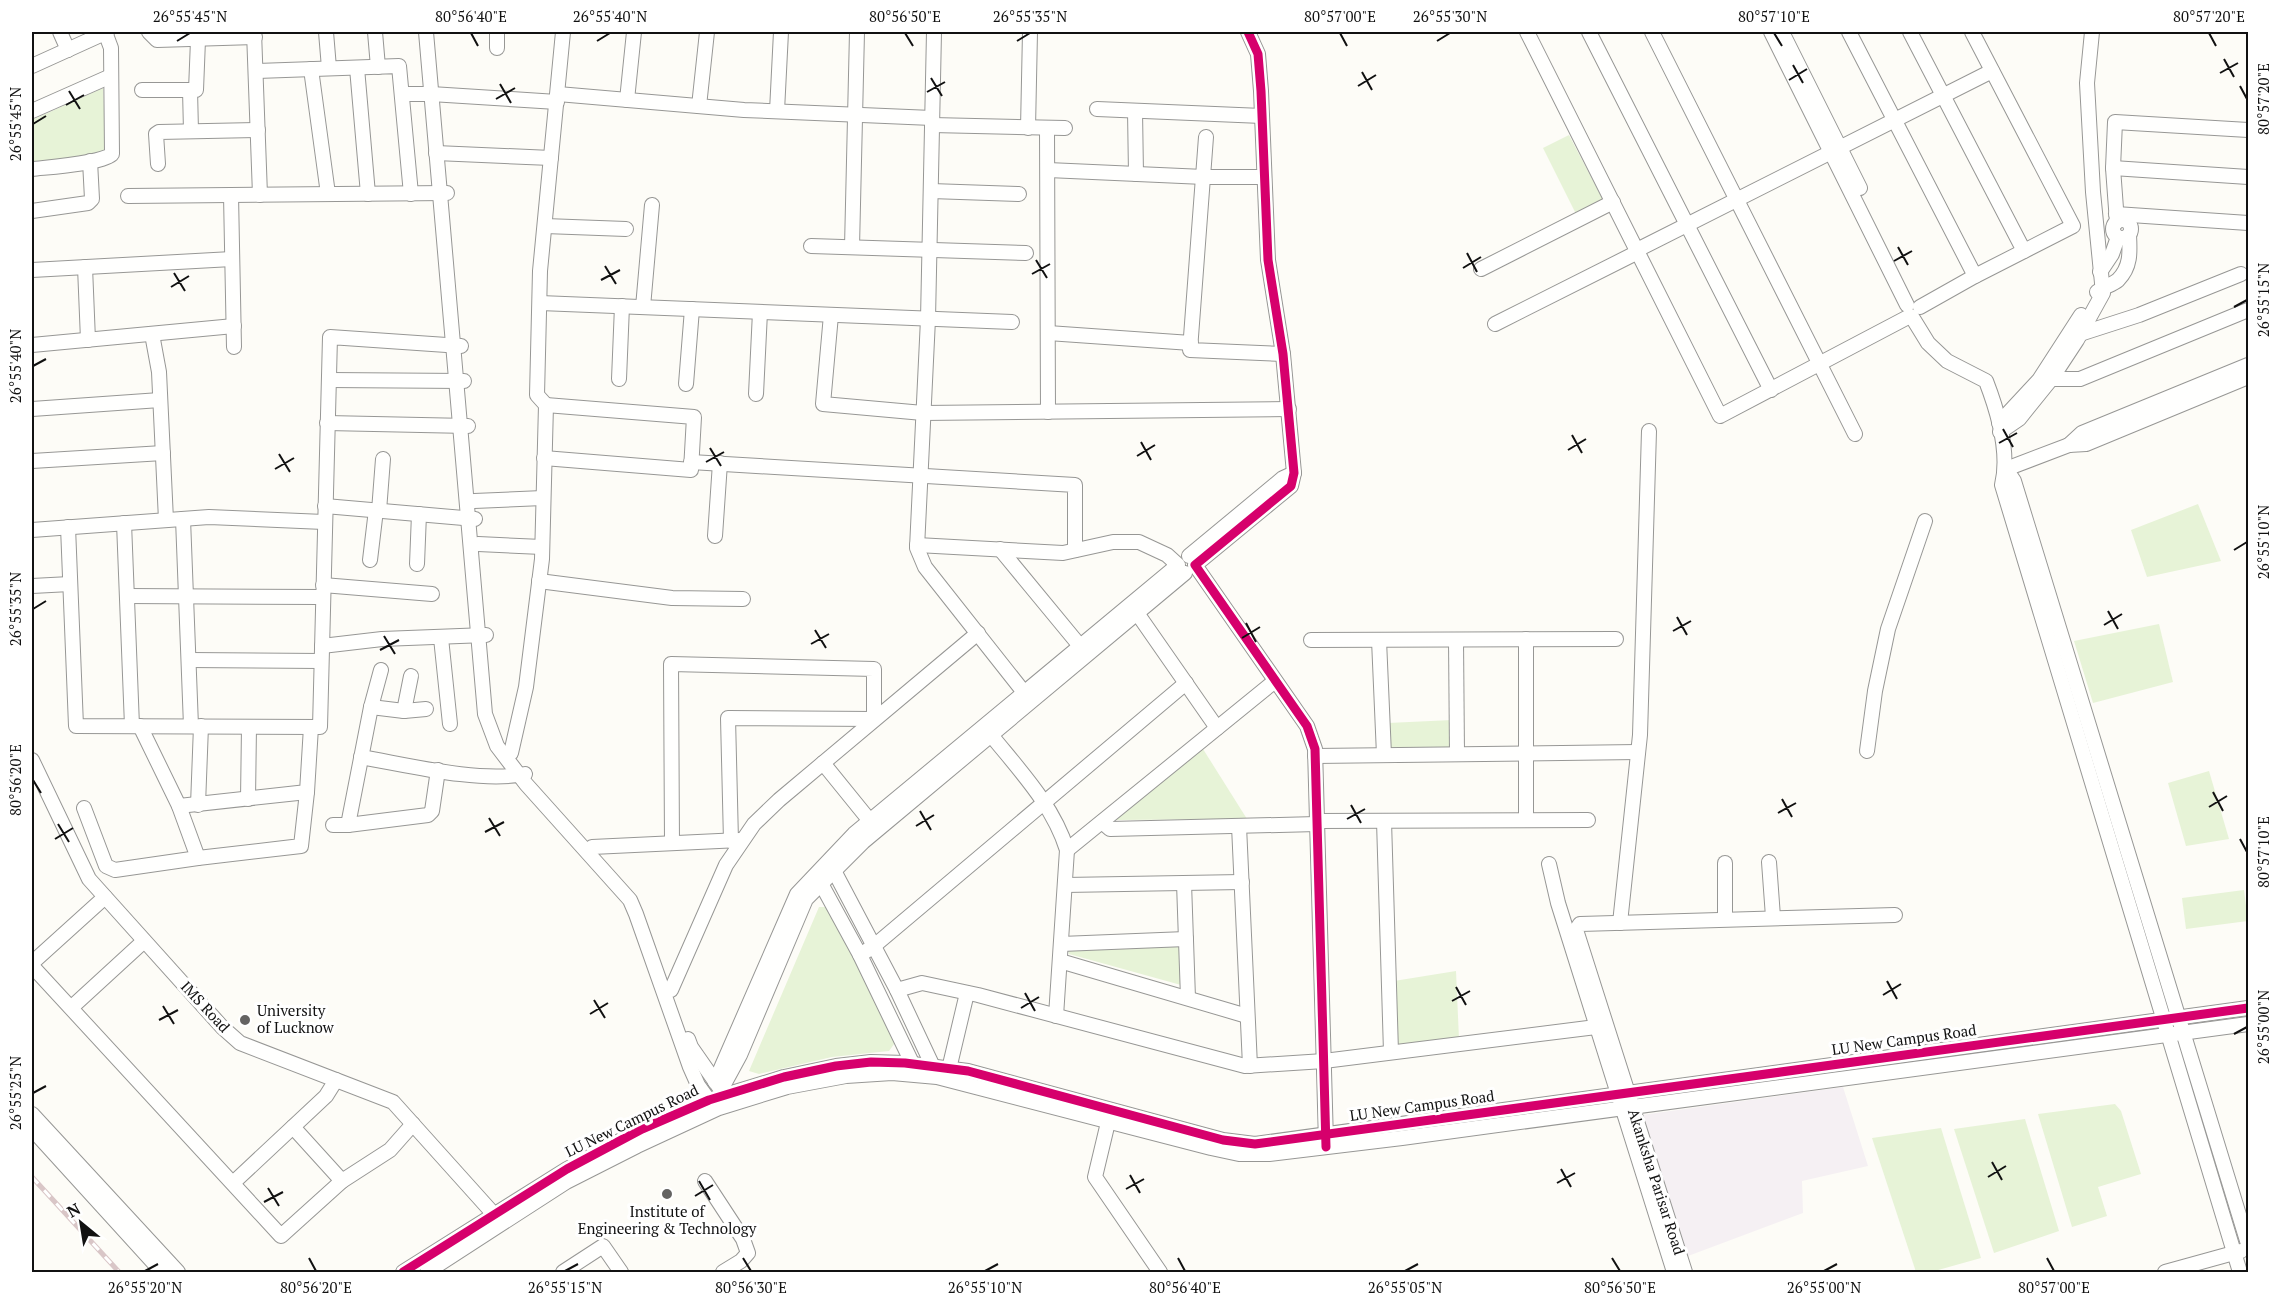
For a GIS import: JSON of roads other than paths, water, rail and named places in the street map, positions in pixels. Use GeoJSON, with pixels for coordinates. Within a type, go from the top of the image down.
{"type":"FeatureCollection","features":[{"type":"Feature","properties":{"kind":"street"},"geometry":{"type":"LineString","coordinates":[[60,32],[68,50]]}},
{"type":"Feature","properties":{"kind":"street"},"geometry":{"type":"LineString","coordinates":[[32,66],[106,32],[111,48],[112,154],[108,158],[32,169]]}},
{"type":"Feature","properties":{"kind":"street"},"geometry":{"type":"LineString","coordinates":[[149,32],[157,40],[176,36],[198,40],[255,34],[260,195]]}},
{"type":"Feature","properties":{"kind":"street"},"geometry":{"type":"LineString","coordinates":[[326,32],[329,69]]}},
{"type":"Feature","properties":{"kind":"street"},"geometry":{"type":"LineString","coordinates":[[375,32],[378,67]]}},
{"type":"Feature","properties":{"kind":"street"},"geometry":{"type":"LineString","coordinates":[[426,32],[435,94]]}},
{"type":"Feature","properties":{"kind":"street"},"geometry":{"type":"LineString","coordinates":[[433,32],[435,94],[482,635],[494,717],[501,737],[524,774]]}},
{"type":"Feature","properties":{"kind":"street"},"geometry":{"type":"LineString","coordinates":[[497,32],[497,48]]}},
{"type":"Feature","properties":{"kind":"street"},"geometry":{"type":"LineString","coordinates":[[544,458],[691,470],[694,417],[546,405],[537,395],[545,226],[564,32]]}},
{"type":"Feature","properties":{"kind":"street"},"geometry":{"type":"LineString","coordinates":[[627,100],[634,32]]}},
{"type":"Feature","properties":{"kind":"street"},"geometry":{"type":"LineString","coordinates":[[699,106],[707,32]]}},
{"type":"Feature","properties":{"kind":"street"},"geometry":{"type":"LineString","coordinates":[[777,111],[781,32]]}},
{"type":"Feature","properties":{"kind":"street"},"geometry":{"type":"LineString","coordinates":[[852,247],[857,32]]}},
{"type":"Feature","properties":{"kind":"street"},"geometry":{"type":"LineString","coordinates":[[934,32],[928,319],[917,545],[925,567],[1028,697]]}},
{"type":"Feature","properties":{"kind":"street"},"geometry":{"type":"LineString","coordinates":[[1028,128],[1030,32]]}},
{"type":"Feature","properties":{"kind":"street"},"geometry":{"type":"LineString","coordinates":[[831,866],[991,735],[1080,646],[1292,486],[1294,473],[1289,409],[1268,260],[1258,54],[1248,32]]}},
{"type":"Feature","properties":{"kind":"street"},"geometry":{"type":"LineString","coordinates":[[1527,32],[1720,416],[1820,365],[1913,310],[2073,226],[1972,32]]}},
{"type":"Feature","properties":{"kind":"street"},"geometry":{"type":"LineString","coordinates":[[1589,32],[1771,390]]}},
{"type":"Feature","properties":{"kind":"street"},"geometry":{"type":"LineString","coordinates":[[1652,32],[1855,434]]}},
{"type":"Feature","properties":{"kind":"street"},"geometry":{"type":"LineString","coordinates":[[1771,32],[1836,149]]}},
{"type":"Feature","properties":{"kind":"street"},"geometry":{"type":"LineString","coordinates":[[1782,32],[1928,343],[1947,361],[1986,381],[1996,407],[2006,469],[2014,481],[2169,1035],[2240,1272]]}},
{"type":"Feature","properties":{"kind":"street"},"geometry":{"type":"LineString","coordinates":[[1849,32],[1975,276]]}},
{"type":"Feature","properties":{"kind":"street"},"geometry":{"type":"LineString","coordinates":[[1910,32],[2024,251]]}},
{"type":"Feature","properties":{"kind":"street"},"geometry":{"type":"LineString","coordinates":[[1999,427],[2046,379],[2080,334],[2103,293],[2093,192],[2087,83],[2091,32]]}},
{"type":"Feature","properties":{"kind":"street"},"geometry":{"type":"LineString","coordinates":[[142,90],[198,88],[198,40]]}},
{"type":"Feature","properties":{"kind":"street"},"geometry":{"type":"LineString","coordinates":[[256,71],[399,66],[411,194]]}},
{"type":"Feature","properties":{"kind":"street"},"geometry":{"type":"LineString","coordinates":[[357,68],[368,194]]}},
{"type":"Feature","properties":{"kind":"street"},"geometry":{"type":"LineString","coordinates":[[311,69],[328,194]]}},
{"type":"Feature","properties":{"kind":"street"},"geometry":{"type":"LineString","coordinates":[[1495,324],[1992,71]]}},
{"type":"Feature","properties":{"kind":"street"},"geometry":{"type":"LineString","coordinates":[[32,111],[111,76]]}},
{"type":"Feature","properties":{"kind":"street"},"geometry":{"type":"LineString","coordinates":[[190,90],[192,131]]}},
{"type":"Feature","properties":{"kind":"street"},"geometry":{"type":"LineString","coordinates":[[402,94],[627,100],[932,122],[1065,128]]}},
{"type":"Feature","properties":{"kind":"street"},"geometry":{"type":"LineString","coordinates":[[1097,109],[1262,116]]}},
{"type":"Feature","properties":{"kind":"street"},"geometry":{"type":"LineString","coordinates":[[1135,111],[1136,174]]}},
{"type":"Feature","properties":{"kind":"street"},"geometry":{"type":"LineString","coordinates":[[2046,379],[2094,294],[2117,281],[2131,259],[2123,236],[2114,230],[2117,218],[2114,168],[2115,122],[2248,130]]}},
{"type":"Feature","properties":{"kind":"street"},"geometry":{"type":"LineString","coordinates":[[1047,128],[1048,412]]}},
{"type":"Feature","properties":{"kind":"street"},"geometry":{"type":"LineString","coordinates":[[158,164],[156,134],[258,130]]}},
{"type":"Feature","properties":{"kind":"street"},"geometry":{"type":"LineString","coordinates":[[1206,137],[1191,350],[1283,354]]}},
{"type":"Feature","properties":{"kind":"street"},"geometry":{"type":"LineString","coordinates":[[440,153],[551,158]]}},
{"type":"Feature","properties":{"kind":"street"},"geometry":{"type":"LineString","coordinates":[[32,211],[88,203],[92,199],[90,161]]}},
{"type":"Feature","properties":{"kind":"street"},"geometry":{"type":"LineString","coordinates":[[2114,168],[2248,177]]}},
{"type":"Feature","properties":{"kind":"street"},"geometry":{"type":"LineString","coordinates":[[1048,170],[1204,177],[1264,177]]}},
{"type":"Feature","properties":{"kind":"street"},"geometry":{"type":"LineString","coordinates":[[931,191],[1019,194]]}},
{"type":"Feature","properties":{"kind":"street"},"geometry":{"type":"LineString","coordinates":[[128,196],[444,193]]}},
{"type":"Feature","properties":{"kind":"street"},"geometry":{"type":"LineString","coordinates":[[231,195],[234,347]]}},
{"type":"Feature","properties":{"kind":"street"},"geometry":{"type":"LineString","coordinates":[[1481,269],[1612,202]]}},
{"type":"Feature","properties":{"kind":"street"},"geometry":{"type":"LineString","coordinates":[[643,307],[651,205]]}},
{"type":"Feature","properties":{"kind":"street"},"geometry":{"type":"LineString","coordinates":[[2117,218],[2248,223]]}},
{"type":"Feature","properties":{"kind":"street"},"geometry":{"type":"LineString","coordinates":[[545,226],[626,230]]}},
{"type":"Feature","properties":{"kind":"street"},"geometry":{"type":"LineString","coordinates":[[2100,272],[2123,236]]}},
{"type":"Feature","properties":{"kind":"street"},"geometry":{"type":"LineString","coordinates":[[811,246],[1026,253]]}},
{"type":"Feature","properties":{"kind":"street"},"geometry":{"type":"LineString","coordinates":[[32,270],[232,259]]}},
{"type":"Feature","properties":{"kind":"street"},"geometry":{"type":"LineString","coordinates":[[85,267],[88,340]]}},
{"type":"Feature","properties":{"kind":"street"},"geometry":{"type":"LineString","coordinates":[[2080,334],[2139,315],[2241,274]]}},
{"type":"Feature","properties":{"kind":"street"},"geometry":{"type":"LineString","coordinates":[[540,303],[1012,322]]}},
{"type":"Feature","properties":{"kind":"street"},"geometry":{"type":"LineString","coordinates":[[619,379],[622,306]]}},
{"type":"Feature","properties":{"kind":"street"},"geometry":{"type":"LineString","coordinates":[[686,384],[692,309]]}},
{"type":"Feature","properties":{"kind":"street"},"geometry":{"type":"LineString","coordinates":[[2046,379],[2080,379],[2248,310]]}},
{"type":"Feature","properties":{"kind":"street"},"geometry":{"type":"LineString","coordinates":[[756,394],[760,312]]}},
{"type":"Feature","properties":{"kind":"street"},"geometry":{"type":"LineString","coordinates":[[831,315],[823,404],[923,413],[1289,409]]}},
{"type":"Feature","properties":{"kind":"street"},"geometry":{"type":"LineString","coordinates":[[32,345],[234,326]]}},
{"type":"Feature","properties":{"kind":"street"},"geometry":{"type":"LineString","coordinates":[[1048,333],[1191,343]]}},
{"type":"Feature","properties":{"kind":"street"},"geometry":{"type":"LineString","coordinates":[[152,334],[159,372],[166,520]]}},
{"type":"Feature","properties":{"kind":"street"},"geometry":{"type":"LineString","coordinates":[[68,527],[76,726],[320,727],[330,337],[457,346]]}},
{"type":"Feature","properties":{"kind":"street"},"geometry":{"type":"LineString","coordinates":[[2068,445],[2082,433],[2248,365]]}},
{"type":"Feature","properties":{"kind":"street"},"geometry":{"type":"LineString","coordinates":[[2006,469],[2068,445],[2086,444],[2248,377]]}},
{"type":"Feature","properties":{"kind":"street"},"geometry":{"type":"LineString","coordinates":[[328,380],[460,381]]}},
{"type":"Feature","properties":{"kind":"street"},"geometry":{"type":"LineString","coordinates":[[32,409],[160,400]]}},
{"type":"Feature","properties":{"kind":"street"},"geometry":{"type":"LineString","coordinates":[[511,753],[526,687],[539,581],[546,405]]}},
{"type":"Feature","properties":{"kind":"street"},"geometry":{"type":"LineString","coordinates":[[327,423],[464,427]]}},
{"type":"Feature","properties":{"kind":"street"},"geometry":{"type":"LineString","coordinates":[[464,427],[474,501],[472,519],[478,544],[485,714],[497,746],[524,774],[639,912],[671,990],[691,1047],[698,1084],[719,1097]]}},
{"type":"Feature","properties":{"kind":"street"},"geometry":{"type":"LineString","coordinates":[[1620,923],[1638,752],[1649,431]]}},
{"type":"Feature","properties":{"kind":"street"},"geometry":{"type":"LineString","coordinates":[[32,461],[163,453]]}},
{"type":"Feature","properties":{"kind":"street"},"geometry":{"type":"LineString","coordinates":[[370,560],[383,459]]}},
{"type":"Feature","properties":{"kind":"street"},"geometry":{"type":"LineString","coordinates":[[691,462],[1075,485],[1075,550]]}},
{"type":"Feature","properties":{"kind":"street"},"geometry":{"type":"LineString","coordinates":[[715,536],[720,464]]}},
{"type":"Feature","properties":{"kind":"street"},"geometry":{"type":"LineString","coordinates":[[474,501],[543,498]]}},
{"type":"Feature","properties":{"kind":"street"},"geometry":{"type":"LineString","coordinates":[[325,506],[472,519]]}},
{"type":"Feature","properties":{"kind":"street"},"geometry":{"type":"LineString","coordinates":[[417,564],[419,514]]}},
{"type":"Feature","properties":{"kind":"street"},"geometry":{"type":"LineString","coordinates":[[32,530],[209,517],[324,522]]}},
{"type":"Feature","properties":{"kind":"street"},"geometry":{"type":"LineString","coordinates":[[183,519],[189,660],[196,726],[198,805]]}},
{"type":"Feature","properties":{"kind":"street"},"geometry":{"type":"LineString","coordinates":[[1867,751],[1875,691],[1888,629],[1925,520]]}},
{"type":"Feature","properties":{"kind":"street"},"geometry":{"type":"LineString","coordinates":[[124,523],[136,726],[179,806],[198,858]]}},
{"type":"Feature","properties":{"kind":"street"},"geometry":{"type":"LineString","coordinates":[[917,545],[1063,553],[1113,542],[1139,542],[1187,565],[1307,726],[1315,756],[1326,1141]]}},
{"type":"Feature","properties":{"kind":"street"},"geometry":{"type":"LineString","coordinates":[[478,544],[542,547]]}},
{"type":"Feature","properties":{"kind":"street"},"geometry":{"type":"LineString","coordinates":[[1000,549],[1080,646]]}},
{"type":"Feature","properties":{"kind":"street"},"geometry":{"type":"LineString","coordinates":[[719,1097],[740,1055],[806,899],[819,879],[870,821],[1137,613],[1187,565]]}},
{"type":"Feature","properties":{"kind":"street"},"geometry":{"type":"LineString","coordinates":[[539,581],[672,598],[743,599]]}},
{"type":"Feature","properties":{"kind":"street"},"geometry":{"type":"LineString","coordinates":[[32,586],[70,584]]}},
{"type":"Feature","properties":{"kind":"street"},"geometry":{"type":"LineString","coordinates":[[127,596],[323,591],[432,594]]}},
{"type":"Feature","properties":{"kind":"street"},"geometry":{"type":"LineString","coordinates":[[1137,613],[1217,728]]}},
{"type":"Feature","properties":{"kind":"street"},"geometry":{"type":"LineString","coordinates":[[671,990],[737,841],[779,800],[978,633]]}},
{"type":"Feature","properties":{"kind":"street"},"geometry":{"type":"LineString","coordinates":[[321,646],[382,639],[482,635]]}},
{"type":"Feature","properties":{"kind":"street"},"geometry":{"type":"LineString","coordinates":[[441,638],[450,724]]}},
{"type":"Feature","properties":{"kind":"street"},"geometry":{"type":"LineString","coordinates":[[1526,639],[1526,820]]}},
{"type":"Feature","properties":{"kind":"street"},"geometry":{"type":"LineString","coordinates":[[1311,640],[1616,639]]}},
{"type":"Feature","properties":{"kind":"street"},"geometry":{"type":"LineString","coordinates":[[1379,640],[1384,755]]}},
{"type":"Feature","properties":{"kind":"street"},"geometry":{"type":"LineString","coordinates":[[1456,640],[1457,754]]}},
{"type":"Feature","properties":{"kind":"street"},"geometry":{"type":"LineString","coordinates":[[189,660],[321,661]]}},
{"type":"Feature","properties":{"kind":"street"},"geometry":{"type":"LineString","coordinates":[[672,843],[670,664],[874,669],[874,719]]}},
{"type":"Feature","properties":{"kind":"street"},"geometry":{"type":"LineString","coordinates":[[381,670],[361,757],[340,825],[428,815],[432,811],[438,770]]}},
{"type":"Feature","properties":{"kind":"street"},"geometry":{"type":"LineString","coordinates":[[404,711],[411,675]]}},
{"type":"Feature","properties":{"kind":"street"},"geometry":{"type":"LineString","coordinates":[[1067,850],[1275,681]]}},
{"type":"Feature","properties":{"kind":"street"},"geometry":{"type":"LineString","coordinates":[[860,955],[874,946],[1186,683]]}},
{"type":"Feature","properties":{"kind":"street"},"geometry":{"type":"LineString","coordinates":[[371,707],[404,711],[426,709]]}},
{"type":"Feature","properties":{"kind":"street"},"geometry":{"type":"LineString","coordinates":[[737,841],[728,718],[874,719]]}},
{"type":"Feature","properties":{"kind":"street"},"geometry":{"type":"LineString","coordinates":[[248,799],[249,727]]}},
{"type":"Feature","properties":{"kind":"street"},"geometry":{"type":"LineString","coordinates":[[84,808],[106,866],[115,870],[301,846],[311,727]]}},
{"type":"Feature","properties":{"kind":"street"},"geometry":{"type":"LineString","coordinates":[[991,735],[1044,801],[1060,828],[1067,850],[1056,1016]]}},
{"type":"Feature","properties":{"kind":"street"},"geometry":{"type":"LineString","coordinates":[[2087,740],[2184,1033],[2248,1244]]}},
{"type":"Feature","properties":{"kind":"street"},"geometry":{"type":"LineString","coordinates":[[1315,756],[1638,752]]}},
{"type":"Feature","properties":{"kind":"street"},"geometry":{"type":"LineString","coordinates":[[361,757],[438,770],[504,777],[524,774]]}},
{"type":"Feature","properties":{"kind":"street","name":"IMS Road"},"geometry":{"type":"LineString","coordinates":[[32,760],[89,879],[222,1027],[240,1043],[393,1102],[498,1219]]}},
{"type":"Feature","properties":{"kind":"street"},"geometry":{"type":"LineString","coordinates":[[823,763],[870,821]]}},
{"type":"Feature","properties":{"kind":"street"},"geometry":{"type":"LineString","coordinates":[[179,806],[307,792]]}},
{"type":"Feature","properties":{"kind":"street"},"geometry":{"type":"LineString","coordinates":[[1102,822],[1110,829],[1384,821],[1588,820]]}},
{"type":"Feature","properties":{"kind":"street"},"geometry":{"type":"LineString","coordinates":[[564,821],[592,847],[634,893],[695,1065],[719,1097]]}},
{"type":"Feature","properties":{"kind":"street"},"geometry":{"type":"LineString","coordinates":[[1384,821],[1391,1052]]}},
{"type":"Feature","properties":{"kind":"street"},"geometry":{"type":"LineString","coordinates":[[1239,826],[1250,1066]]}},
{"type":"Feature","properties":{"kind":"street"},"geometry":{"type":"LineString","coordinates":[[592,847],[737,841]]}},
{"type":"Feature","properties":{"kind":"street"},"geometry":{"type":"LineString","coordinates":[[1769,862],[1773,917]]}},
{"type":"Feature","properties":{"kind":"street"},"geometry":{"type":"LineString","coordinates":[[1725,863],[1725,918]]}},
{"type":"Feature","properties":{"kind":"street"},"geometry":{"type":"LineString","coordinates":[[1549,864],[1556,896],[1596,1027],[1622,1093]]}},
{"type":"Feature","properties":{"kind":"street"},"geometry":{"type":"LineString","coordinates":[[831,866],[940,1071]]}},
{"type":"Feature","properties":{"kind":"street"},"geometry":{"type":"LineString","coordinates":[[819,879],[860,955],[915,1069]]}},
{"type":"Feature","properties":{"kind":"street"},"geometry":{"type":"LineString","coordinates":[[1065,885],[1242,882]]}},
{"type":"Feature","properties":{"kind":"street"},"geometry":{"type":"LineString","coordinates":[[1184,883],[1188,999]]}},
{"type":"Feature","properties":{"kind":"street"},"geometry":{"type":"LineString","coordinates":[[105,897],[32,964],[281,1236],[342,1181],[390,1150],[413,1124]]}},
{"type":"Feature","properties":{"kind":"street"},"geometry":{"type":"LineString","coordinates":[[1622,1093],[1576,930],[1580,924],[1725,918],[1895,915]]}},
{"type":"Feature","properties":{"kind":"street"},"geometry":{"type":"LineString","coordinates":[[1061,944],[1186,939]]}},
{"type":"Feature","properties":{"kind":"street"},"geometry":{"type":"LineString","coordinates":[[72,1007],[144,941]]}},
{"type":"Feature","properties":{"kind":"street"},"geometry":{"type":"LineString","coordinates":[[1060,961],[1247,1016]]}},
{"type":"Feature","properties":{"kind":"street"},"geometry":{"type":"LineString","coordinates":[[897,990],[922,983],[1250,1066],[1324,1060],[1596,1027]]}},
{"type":"Feature","properties":{"kind":"street"},"geometry":{"type":"LineString","coordinates":[[940,1071],[967,993]]}},
{"type":"Feature","properties":{"kind":"street","name":"LU New Campus Road"},"geometry":{"type":"LineString","coordinates":[[432,1271],[567,1169],[642,1129],[719,1097],[784,1077],[836,1066],[871,1062],[940,1071],[1110,1115],[1239,1154],[1269,1154],[1326,1141],[1622,1093],[2248,1008]]}},
{"type":"Feature","properties":{"kind":"street","name":"LU New Campus Road"},"geometry":{"type":"LineString","coordinates":[[1326,1141],[1627,1108],[2248,1024]]}},
{"type":"Feature","properties":{"kind":"street"},"geometry":{"type":"LineString","coordinates":[[233,1183],[326,1096],[336,1080]]}},
{"type":"Feature","properties":{"kind":"street","name":"Akanksha Parisar Road"},"geometry":{"type":"LineString","coordinates":[[1622,1093],[1685,1272]]}},
{"type":"Feature","properties":{"kind":"street","name":"Akanksha Parisar Road"},"geometry":{"type":"LineString","coordinates":[[1627,1108],[1674,1272]]}},
{"type":"Feature","properties":{"kind":"street"},"geometry":{"type":"LineString","coordinates":[[32,1114],[178,1272]]}},
{"type":"Feature","properties":{"kind":"street"},"geometry":{"type":"LineString","coordinates":[[1110,1115],[1095,1177],[1160,1272]]}},
{"type":"Feature","properties":{"kind":"street"},"geometry":{"type":"LineString","coordinates":[[293,1127],[342,1181]]}},
{"type":"Feature","properties":{"kind":"street"},"geometry":{"type":"LineString","coordinates":[[32,1129],[162,1272]]}},
{"type":"Feature","properties":{"kind":"street"},"geometry":{"type":"LineString","coordinates":[[705,1181],[743,1239],[748,1252],[741,1261],[723,1272]]}},
{"type":"Feature","properties":{"kind":"street","name":"LU New Campus Road"},"geometry":{"type":"LineString","coordinates":[[403,1272],[498,1219]]}},
{"type":"Feature","properties":{"kind":"street"},"geometry":{"type":"LineString","coordinates":[[563,1272],[603,1246],[621,1272]]}},
{"type":"Feature","properties":{"kind":"street"},"geometry":{"type":"LineString","coordinates":[[2165,1272],[2248,1249]]}},
{"type":"Feature","properties":{"kind":"railway"},"geometry":{"type":"LineString","coordinates":[[32,1177],[119,1272]]}},
{"type":"Feature","properties":{"kind":"place","name":"University of Lucknow"},"geometry":{"type":"Point","coordinates":[245,1020]}},
{"type":"Feature","properties":{"kind":"place","name":"Institute of Engineering & Technology"},"geometry":{"type":"Point","coordinates":[667,1194]}}]}
